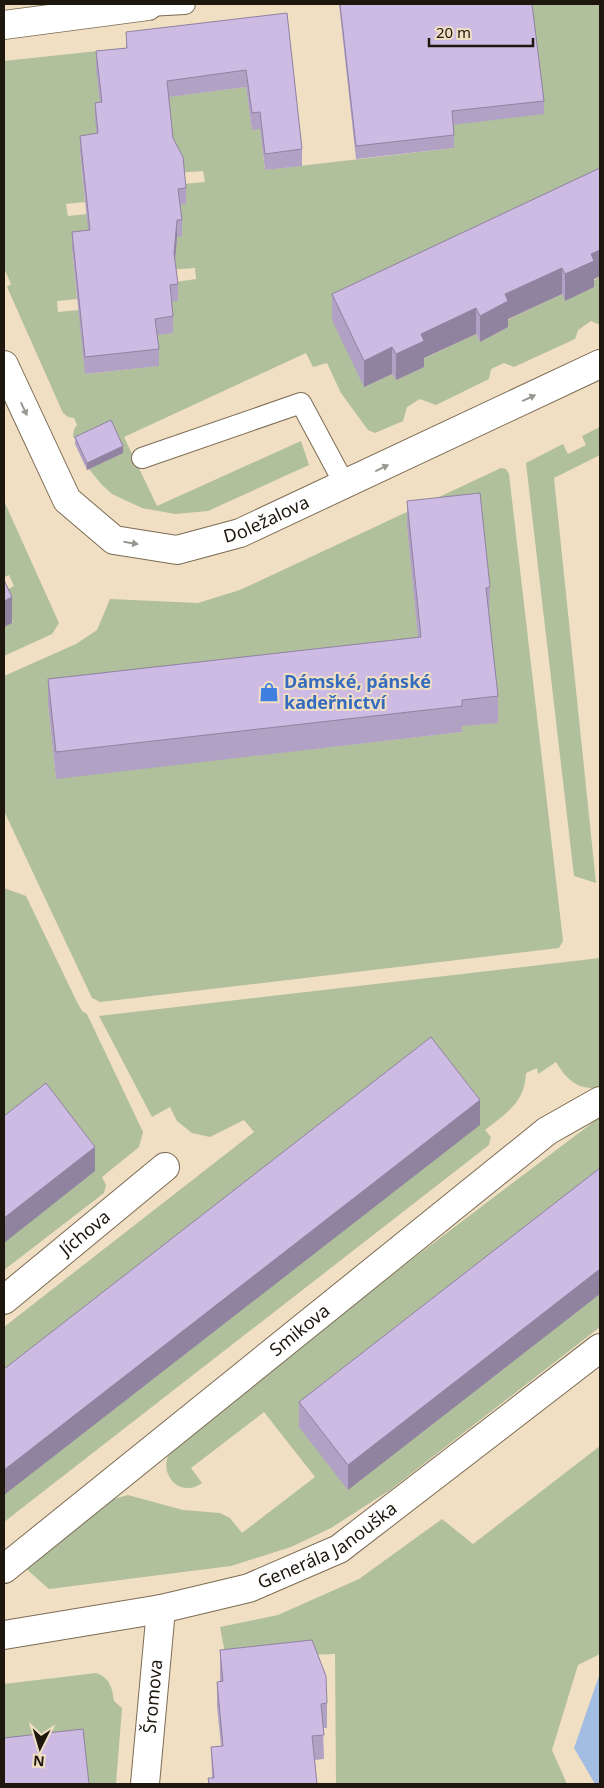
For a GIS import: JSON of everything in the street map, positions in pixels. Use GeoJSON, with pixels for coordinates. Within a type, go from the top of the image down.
{"type":"FeatureCollection","features":[{"type":"Feature","properties":{"kind":"street"},"geometry":{"type":"LineString","coordinates":[[4,25],[148,5]]}},
{"type":"Feature","properties":{"kind":"street","name":"Doležalova"},"geometry":{"type":"LineString","coordinates":[[4,365],[67,500],[114,540],[177,550],[240,533],[600,364]]}},
{"type":"Feature","properties":{"kind":"street","name":"Smikova"},"geometry":{"type":"LineString","coordinates":[[4,1568],[546,1131],[600,1101]]}},
{"type":"Feature","properties":{"kind":"street","name":"Jíchova"},"geometry":{"type":"LineString","coordinates":[[4,1300],[166,1167]]}},
{"type":"Feature","properties":{"kind":"street","name":"Generála Janouška"},"geometry":{"type":"LineString","coordinates":[[4,1635],[160,1609],[250,1588],[339,1549],[600,1348]]}},
{"type":"Feature","properties":{"kind":"street","name":"Šromova"},"geometry":{"type":"LineString","coordinates":[[144,1784],[160,1609]]}},
{"type":"Feature","properties":{"kind":"lane"},"geometry":{"type":"LineString","coordinates":[[148,5],[185,4]]}},
{"type":"Feature","properties":{"kind":"lane"},"geometry":{"type":"LineString","coordinates":[[142,458],[301,402],[345,485]]}},
{"type":"Feature","properties":{"kind":"green space"},"geometry":{"type":"Polygon","coordinates":[[[531,4],[600,4],[600,195],[364,387],[392,374],[396,380],[421,360],[476,334],[480,342],[508,327],[505,321],[562,294],[566,301],[600,276],[600,325],[591,321],[578,330],[575,339],[514,367],[504,363],[491,369],[489,379],[436,405],[420,399],[407,407],[403,421],[375,433],[368,430],[341,393],[327,363],[313,367],[306,353],[124,437],[157,506],[301,441],[309,465],[208,511],[175,514],[142,508],[112,494],[89,469],[122,453],[77,443],[73,436],[77,425],[74,418],[68,417],[63,413],[7,287],[11,284],[4,268],[4,61],[126,48],[102,118],[98,150],[80,152],[85,202],[66,204],[68,216],[87,214],[90,246],[72,249],[77,299],[57,301],[58,312],[79,310],[86,374],[157,366],[155,335],[176,282],[196,279],[195,268],[167,270],[184,184],[205,182],[203,171],[175,173],[167,97],[246,87],[252,129],[260,129],[265,170],[454,148],[452,125],[531,4]]]}},
{"type":"Feature","properties":{"kind":"green space"},"geometry":{"type":"Polygon","coordinates":[[[600,427],[600,455],[554,478],[596,883],[574,876],[526,463],[563,444],[568,454],[586,445],[582,436],[600,427]]]}},
{"type":"Feature","properties":{"kind":"green space"},"geometry":{"type":"Polygon","coordinates":[[[501,468],[506,469],[509,474],[563,941],[559,948],[100,1002],[92,998],[4,811],[4,676],[76,644],[97,630],[110,599],[198,603],[240,590],[501,468]],[[407,527],[421,664],[48,705],[56,778],[462,732],[407,527]]]}},
{"type":"Feature","properties":{"kind":"green space"},"geometry":{"type":"Polygon","coordinates":[[[4,501],[59,623],[52,634],[4,656],[4,627],[13,622],[4,602],[4,591],[14,586],[9,575],[4,577],[4,501]]]}},
{"type":"Feature","properties":{"kind":"green space"},"geometry":{"type":"Polygon","coordinates":[[[4,888],[26,896],[77,1002],[82,1011],[87,1014],[143,1132],[139,1147],[102,1177],[106,1185],[104,1193],[4,1270],[4,888]]]}},
{"type":"Feature","properties":{"kind":"green space"},"geometry":{"type":"Polygon","coordinates":[[[600,958],[600,1088],[580,1086],[574,1083],[556,1062],[538,1074],[537,1068],[526,1073],[525,1083],[518,1100],[507,1113],[485,1130],[491,1137],[489,1145],[4,1522],[4,1327],[254,1132],[244,1120],[210,1137],[192,1133],[177,1121],[170,1107],[152,1117],[99,1016],[600,958]]]}},
{"type":"Feature","properties":{"kind":"green space"},"geometry":{"type":"Polygon","coordinates":[[[600,1117],[600,1327],[390,1490],[331,1528],[291,1547],[231,1566],[49,1589],[24,1567],[106,1501],[128,1495],[183,1510],[220,1513],[230,1518],[242,1533],[315,1477],[264,1412],[191,1468],[202,1483],[185,1488],[178,1486],[172,1481],[166,1466],[167,1457],[172,1449],[415,1257],[600,1117]]]}},
{"type":"Feature","properties":{"kind":"green space"},"geometry":{"type":"Polygon","coordinates":[[[600,1446],[600,1654],[578,1665],[552,1750],[567,1784],[336,1784],[335,1654],[226,1658],[220,1627],[278,1615],[359,1579],[442,1519],[473,1544],[600,1446]]]}},
{"type":"Feature","properties":{"kind":"green space"},"geometry":{"type":"Polygon","coordinates":[[[96,1673],[107,1680],[111,1687],[114,1701],[122,1708],[116,1784],[87,1784],[4,1759],[4,1684],[96,1673]]]}},
{"type":"Feature","properties":{"kind":"water"},"geometry":{"type":"Polygon","coordinates":[[[600,1673],[600,1784],[595,1784],[574,1748],[600,1673]]]}},
{"type":"Feature","properties":{"kind":"building"},"geometry":{"type":"Polygon","coordinates":[[[340,4],[532,4],[544,101],[452,111],[454,135],[356,146],[340,4]]]}},
{"type":"Feature","properties":{"kind":"building"},"geometry":{"type":"Polygon","coordinates":[[[287,13],[302,149],[265,154],[260,112],[252,113],[246,70],[167,81],[173,138],[183,157],[186,188],[178,189],[182,220],[177,220],[174,253],[178,284],[170,285],[173,316],[155,319],[159,349],[85,357],[72,232],[90,230],[80,136],[98,133],[95,103],[102,102],[96,51],[127,48],[126,32],[287,13]]]}},
{"type":"Feature","properties":{"kind":"building"},"geometry":{"type":"Polygon","coordinates":[[[600,168],[600,250],[591,254],[594,261],[565,274],[562,268],[505,294],[508,301],[480,316],[476,308],[421,334],[424,341],[396,354],[392,347],[364,361],[332,294],[600,168]]]}},
{"type":"Feature","properties":{"kind":"building"},"geometry":{"type":"Polygon","coordinates":[[[111,420],[123,446],[87,463],[75,437],[111,420]]]}},
{"type":"Feature","properties":{"kind":"building"},"geometry":{"type":"Polygon","coordinates":[[[480,493],[490,587],[486,588],[498,696],[462,700],[462,706],[56,752],[48,679],[421,637],[407,501],[480,493]]]}},
{"type":"Feature","properties":{"kind":"building"},"geometry":{"type":"Polygon","coordinates":[[[4,580],[12,597],[4,601],[4,580]]]}},
{"type":"Feature","properties":{"kind":"building"},"geometry":{"type":"Polygon","coordinates":[[[431,1037],[480,1100],[4,1470],[4,1369],[431,1037]]]}},
{"type":"Feature","properties":{"kind":"building"},"geometry":{"type":"Polygon","coordinates":[[[46,1083],[95,1147],[4,1218],[4,1116],[46,1083]]]}},
{"type":"Feature","properties":{"kind":"building"},"geometry":{"type":"Polygon","coordinates":[[[600,1168],[600,1269],[348,1465],[299,1402],[600,1168]]]}},
{"type":"Feature","properties":{"kind":"building"},"geometry":{"type":"Polygon","coordinates":[[[312,1640],[326,1676],[327,1703],[321,1704],[324,1735],[312,1736],[317,1784],[209,1784],[208,1778],[214,1778],[211,1747],[223,1746],[217,1682],[223,1681],[220,1650],[312,1640]]]}},
{"type":"Feature","properties":{"kind":"building"},"geometry":{"type":"Polygon","coordinates":[[[83,1729],[89,1784],[4,1784],[4,1738],[83,1729]]]}},
{"type":"Feature","properties":{"kind":"place","name":"Dámské, pánské kadeřnictví"},"geometry":{"type":"Point","coordinates":[269,692]}}]}
